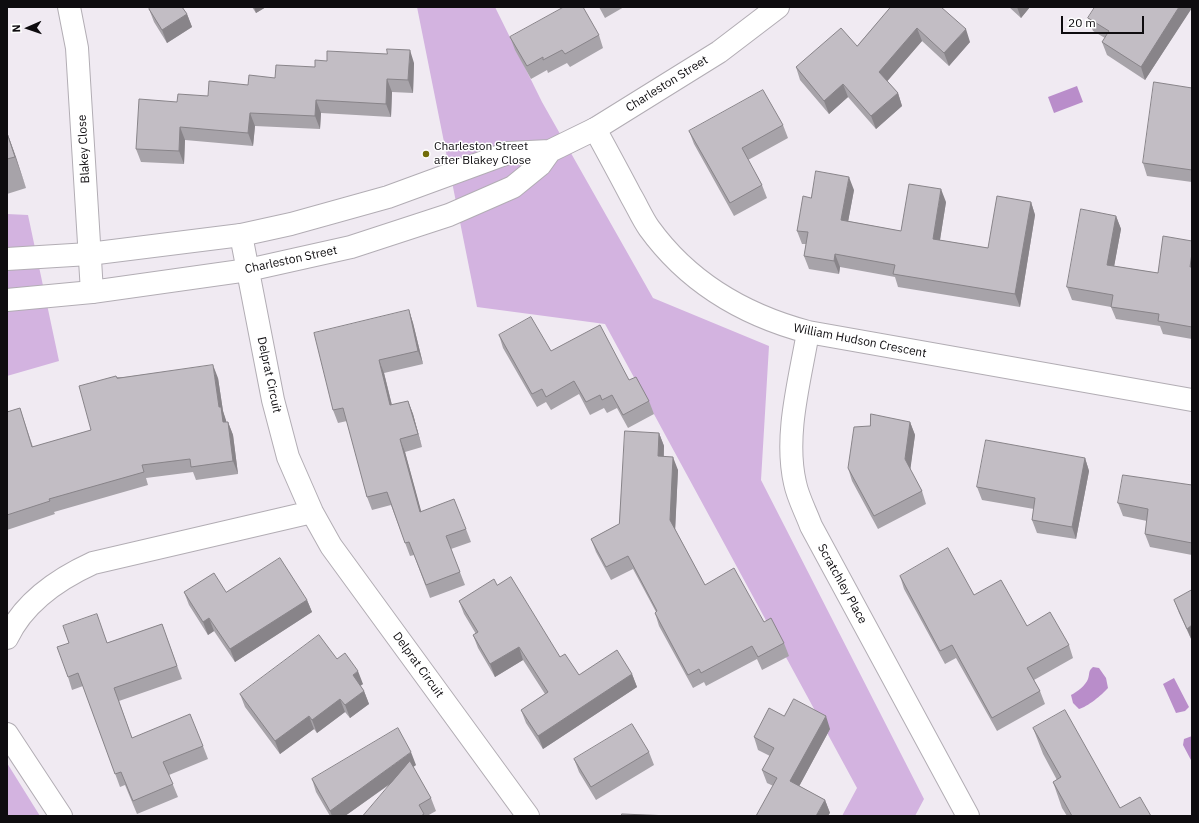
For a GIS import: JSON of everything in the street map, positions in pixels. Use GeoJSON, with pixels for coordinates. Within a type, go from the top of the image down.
{"type":"FeatureCollection","features":[{"type":"Feature","properties":{"kind":"street","name":"Blakey Close"},"geometry":{"type":"LineString","coordinates":[[69,7],[78,56],[92,292]]}},
{"type":"Feature","properties":{"kind":"street","name":"Charleston Street"},"geometry":{"type":"LineString","coordinates":[[7,259],[89,254],[241,235],[291,224],[388,197],[508,153],[550,151],[595,129],[719,52],[778,7]]}},
{"type":"Feature","properties":{"kind":"street","name":"William Hudson Crescent"},"geometry":{"type":"LineString","coordinates":[[595,129],[649,227],[678,263],[696,279],[736,306],[783,326],[808,332],[1192,400]]}},
{"type":"Feature","properties":{"kind":"street","name":"Charleston Street"},"geometry":{"type":"LineString","coordinates":[[7,300],[92,292],[248,270],[351,247],[449,215],[513,187],[540,165],[550,151]]}},
{"type":"Feature","properties":{"kind":"street","name":"Delprat Circuit"},"geometry":{"type":"LineString","coordinates":[[241,235],[279,422],[288,457],[312,512],[331,546],[528,816]]}},
{"type":"Feature","properties":{"kind":"street","name":"Scratchley Place"},"geometry":{"type":"LineString","coordinates":[[808,332],[793,418],[792,462],[795,484],[811,526],[968,816]]}},
{"type":"Feature","properties":{"kind":"street"},"geometry":{"type":"LineString","coordinates":[[7,638],[12,628],[37,596],[72,572],[93,563],[312,512]]}},
{"type":"Feature","properties":{"kind":"street"},"geometry":{"type":"LineString","coordinates":[[7,734],[61,816]]}},
{"type":"Feature","properties":{"kind":"shaded area"},"geometry":{"type":"Polygon","coordinates":[[[417,7],[495,7],[542,102],[653,298],[769,346],[761,480],[924,799],[915,816],[842,816],[857,788],[605,324],[477,307],[417,7]]]}},
{"type":"Feature","properties":{"kind":"shaded area"},"geometry":{"type":"Polygon","coordinates":[[[1077,86],[1083,102],[1054,113],[1048,97],[1077,86]]]}},
{"type":"Feature","properties":{"kind":"shaded area"},"geometry":{"type":"Polygon","coordinates":[[[7,214],[28,215],[59,361],[7,376],[7,214]]]}},
{"type":"Feature","properties":{"kind":"shaded area"},"geometry":{"type":"Polygon","coordinates":[[[1091,668],[1099,668],[1106,678],[1108,688],[1086,706],[1079,709],[1073,703],[1071,695],[1085,684],[1091,668]]]}},
{"type":"Feature","properties":{"kind":"shaded area"},"geometry":{"type":"Polygon","coordinates":[[[1174,678],[1189,707],[1185,711],[1176,713],[1163,684],[1174,678]]]}},
{"type":"Feature","properties":{"kind":"shaded area"},"geometry":{"type":"Polygon","coordinates":[[[1192,736],[1192,762],[1183,745],[1184,739],[1192,736]]]}},
{"type":"Feature","properties":{"kind":"shaded area"},"geometry":{"type":"Polygon","coordinates":[[[7,763],[40,816],[7,816],[7,763]]]}},
{"type":"Feature","properties":{"kind":"building"},"geometry":{"type":"Polygon","coordinates":[[[151,7],[182,7],[187,14],[162,30],[149,9],[151,7]]]}},
{"type":"Feature","properties":{"kind":"building"},"geometry":{"type":"Polygon","coordinates":[[[564,7],[583,7],[599,35],[565,54],[562,50],[543,60],[543,57],[527,66],[510,37],[564,7]]]}},
{"type":"Feature","properties":{"kind":"building"},"geometry":{"type":"Polygon","coordinates":[[[891,7],[941,7],[966,29],[944,53],[917,28],[879,72],[898,93],[871,116],[843,84],[824,101],[796,67],[841,28],[857,46],[891,7]]]}},
{"type":"Feature","properties":{"kind":"building"},"geometry":{"type":"Polygon","coordinates":[[[1095,7],[1179,7],[1141,67],[1102,42],[1109,31],[1088,18],[1095,7]]]}},
{"type":"Feature","properties":{"kind":"building"},"geometry":{"type":"Polygon","coordinates":[[[387,49],[410,50],[408,80],[387,79],[386,104],[316,100],[315,116],[250,113],[248,133],[180,127],[179,151],[136,149],[139,99],[177,102],[178,94],[208,96],[209,81],[248,85],[249,75],[275,78],[276,65],[315,67],[315,60],[327,61],[327,51],[387,54],[387,49]]]}},
{"type":"Feature","properties":{"kind":"building"},"geometry":{"type":"Polygon","coordinates":[[[1154,82],[1192,88],[1192,170],[1143,163],[1154,82]]]}},
{"type":"Feature","properties":{"kind":"building"},"geometry":{"type":"Polygon","coordinates":[[[763,90],[783,125],[742,148],[762,185],[730,203],[689,131],[763,90]]]}},
{"type":"Feature","properties":{"kind":"building"},"geometry":{"type":"Polygon","coordinates":[[[7,133],[15,157],[7,159],[7,133]]]}},
{"type":"Feature","properties":{"kind":"building"},"geometry":{"type":"Polygon","coordinates":[[[816,171],[849,177],[841,220],[901,231],[909,184],[941,189],[933,239],[988,248],[997,196],[1031,202],[1015,294],[893,274],[895,265],[835,254],[834,261],[804,256],[808,232],[797,231],[803,196],[811,198],[816,171]]]}},
{"type":"Feature","properties":{"kind":"building"},"geometry":{"type":"Polygon","coordinates":[[[1081,209],[1116,216],[1107,265],[1158,273],[1163,236],[1192,241],[1190,267],[1192,267],[1192,327],[1158,321],[1159,314],[1111,307],[1113,295],[1067,287],[1081,209]]]}},
{"type":"Feature","properties":{"kind":"building"},"geometry":{"type":"Polygon","coordinates":[[[409,310],[418,351],[379,360],[390,405],[408,401],[418,434],[400,439],[420,512],[454,499],[466,529],[446,536],[460,572],[426,585],[409,542],[405,543],[387,492],[367,497],[343,408],[333,410],[314,333],[409,310]]]}},
{"type":"Feature","properties":{"kind":"building"},"geometry":{"type":"Polygon","coordinates":[[[531,317],[551,351],[600,325],[629,380],[636,377],[649,401],[623,415],[612,395],[602,400],[600,395],[586,402],[574,381],[546,397],[542,389],[532,394],[499,335],[531,317]]]}},
{"type":"Feature","properties":{"kind":"building"},"geometry":{"type":"Polygon","coordinates":[[[213,365],[219,407],[221,407],[223,422],[228,422],[233,461],[191,467],[190,459],[142,465],[144,472],[49,499],[50,501],[7,515],[7,412],[20,408],[32,447],[91,430],[79,386],[116,376],[117,378],[213,365]]]}},
{"type":"Feature","properties":{"kind":"building"},"geometry":{"type":"Polygon","coordinates":[[[871,414],[910,422],[905,459],[922,491],[874,516],[848,468],[854,427],[870,426],[871,414]]]}},
{"type":"Feature","properties":{"kind":"building"},"geometry":{"type":"Polygon","coordinates":[[[625,431],[659,433],[658,456],[673,457],[670,520],[705,585],[734,568],[764,622],[771,618],[784,643],[758,657],[752,646],[701,673],[699,669],[688,675],[655,613],[657,611],[628,556],[606,567],[591,539],[619,524],[625,431]]]}},
{"type":"Feature","properties":{"kind":"building"},"geometry":{"type":"Polygon","coordinates":[[[986,440],[1085,458],[1072,527],[1032,520],[1035,498],[977,487],[986,440]]]}},
{"type":"Feature","properties":{"kind":"building"},"geometry":{"type":"Polygon","coordinates":[[[1123,475],[1192,485],[1192,543],[1145,534],[1148,509],[1118,503],[1123,475]]]}},
{"type":"Feature","properties":{"kind":"building"},"geometry":{"type":"Polygon","coordinates":[[[948,548],[974,595],[1001,580],[1027,626],[1050,612],[1069,645],[1027,668],[1040,691],[992,718],[952,645],[940,651],[900,576],[948,548]]]}},
{"type":"Feature","properties":{"kind":"building"},"geometry":{"type":"Polygon","coordinates":[[[280,558],[307,600],[230,649],[209,618],[203,622],[184,592],[214,573],[226,592],[280,558]]]}},
{"type":"Feature","properties":{"kind":"building"},"geometry":{"type":"Polygon","coordinates":[[[511,577],[560,657],[565,654],[579,675],[617,650],[632,674],[538,736],[521,710],[548,692],[519,647],[490,664],[473,635],[478,632],[459,601],[494,579],[497,585],[511,577]]]}},
{"type":"Feature","properties":{"kind":"building"},"geometry":{"type":"Polygon","coordinates":[[[1192,590],[1192,625],[1187,629],[1174,600],[1192,590]]]}},
{"type":"Feature","properties":{"kind":"building"},"geometry":{"type":"Polygon","coordinates":[[[97,614],[107,643],[162,624],[177,666],[114,688],[132,738],[190,714],[203,746],[163,762],[173,784],[133,801],[121,772],[115,774],[78,673],[68,677],[57,647],[69,643],[63,626],[97,614]]]}},
{"type":"Feature","properties":{"kind":"building"},"geometry":{"type":"Polygon","coordinates":[[[319,635],[337,659],[345,653],[358,671],[353,675],[364,691],[345,705],[340,699],[312,720],[309,716],[275,741],[240,694],[319,635]]]}},
{"type":"Feature","properties":{"kind":"building"},"geometry":{"type":"Polygon","coordinates":[[[794,699],[826,716],[790,781],[825,800],[816,816],[756,816],[777,778],[762,770],[774,748],[754,737],[769,708],[784,716],[794,699]]]}},
{"type":"Feature","properties":{"kind":"building"},"geometry":{"type":"Polygon","coordinates":[[[1065,710],[1120,808],[1140,797],[1151,816],[1072,816],[1053,782],[1061,777],[1033,728],[1065,710]]]}},
{"type":"Feature","properties":{"kind":"building"},"geometry":{"type":"Polygon","coordinates":[[[632,724],[649,752],[591,787],[574,759],[632,724]]]}},
{"type":"Feature","properties":{"kind":"building"},"geometry":{"type":"Polygon","coordinates":[[[398,728],[411,752],[330,811],[312,779],[398,728]]]}},
{"type":"Feature","properties":{"kind":"building"},"geometry":{"type":"Polygon","coordinates":[[[410,761],[431,798],[419,805],[424,814],[421,816],[363,816],[410,761]]]}},
{"type":"Feature","properties":{"kind":"building"},"geometry":{"type":"Polygon","coordinates":[[[622,814],[671,816],[622,816],[622,814]]]}},
{"type":"Feature","properties":{"kind":"place","name":"Charleston Street after Blakey Close"},"geometry":{"type":"Point","coordinates":[426,154]}}]}
